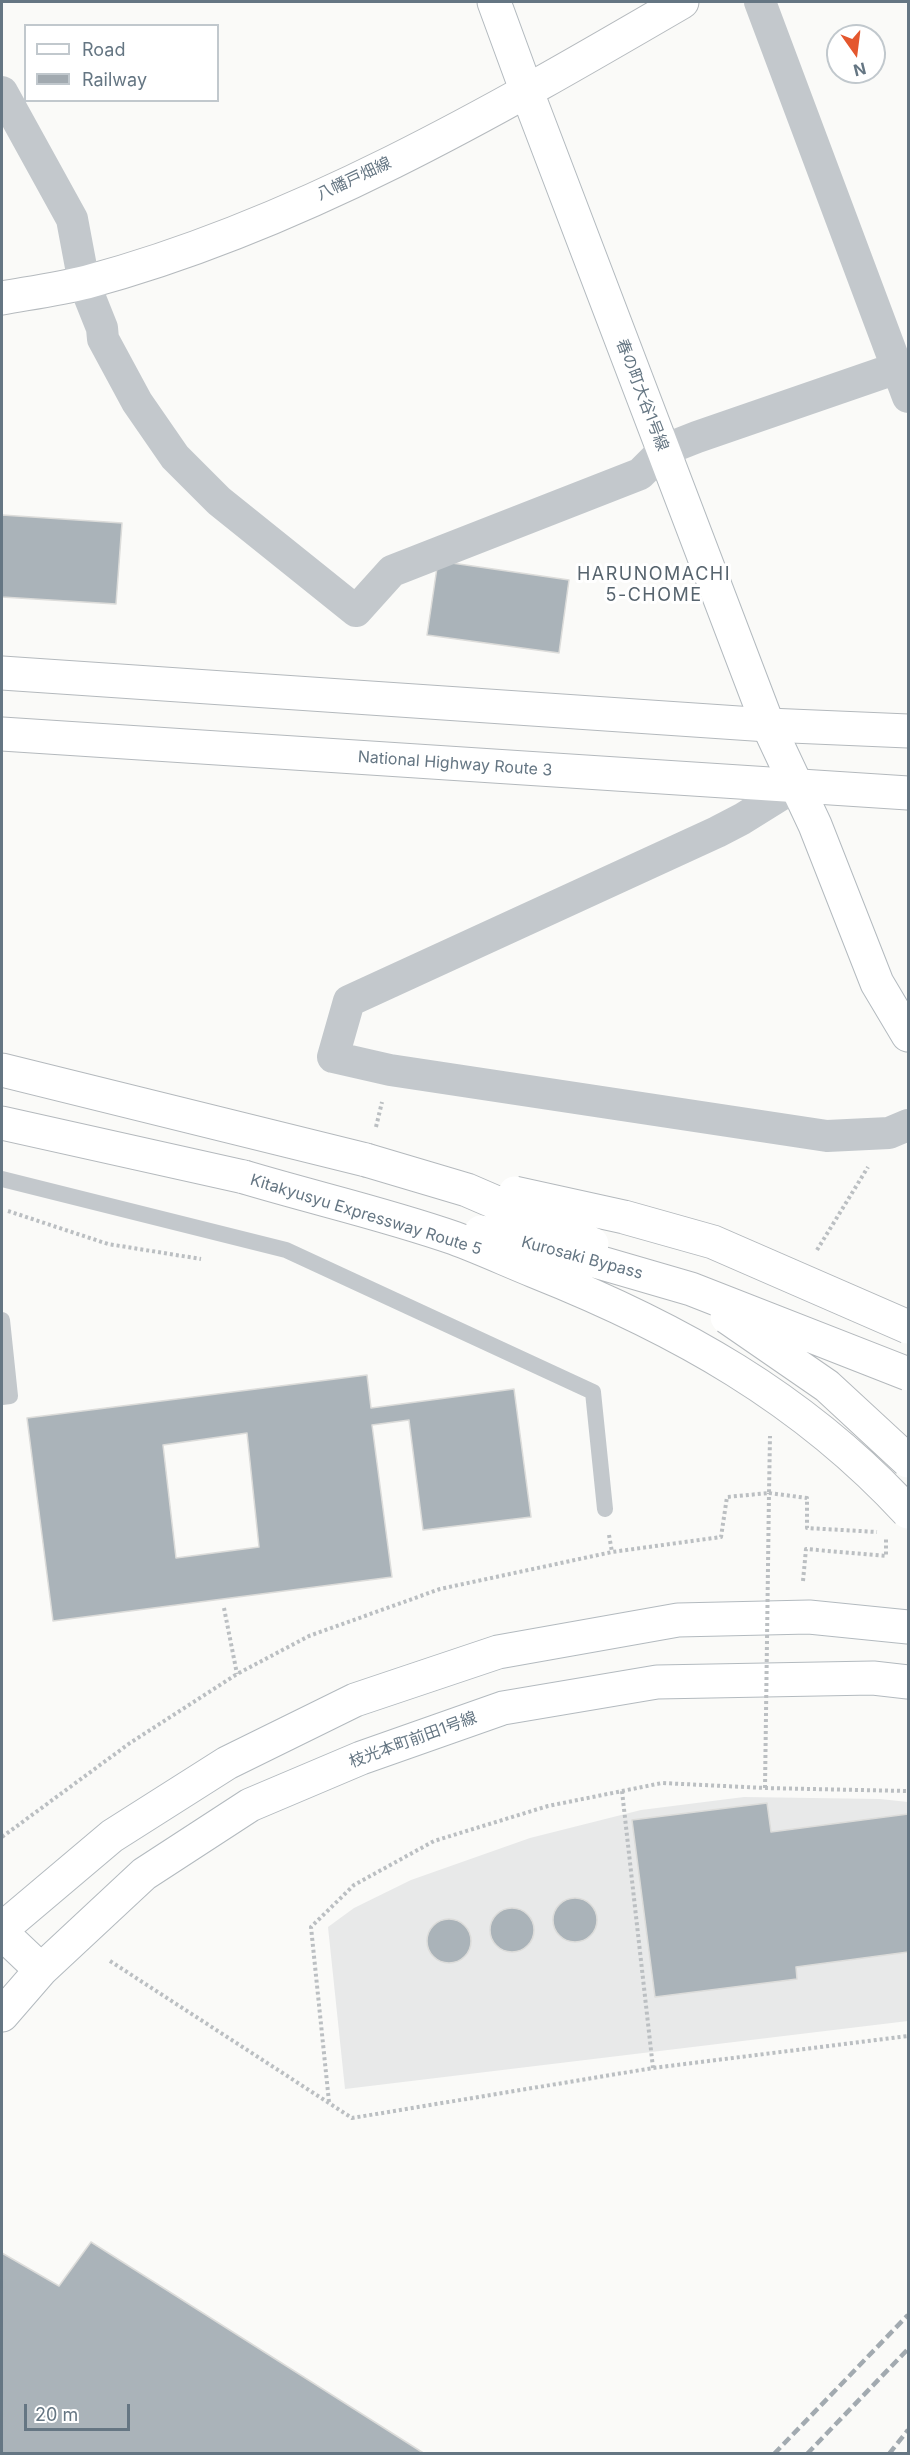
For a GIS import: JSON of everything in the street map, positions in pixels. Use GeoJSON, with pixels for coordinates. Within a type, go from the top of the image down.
{"type":"FeatureCollection","features":[{"type":"Feature","properties":{"kind":"main road","name":"春の町大谷1号線"},"geometry":{"type":"LineString","coordinates":[[494,2],[526,92],[768,725],[815,825],[877,983],[901,1026],[909,1035]]}},
{"type":"Feature","properties":{"kind":"main road","name":"八幡戸畑線"},"geometry":{"type":"LineString","coordinates":[[2,298],[84,283],[144,266],[224,237],[353,181],[526,92],[682,2]]}},
{"type":"Feature","properties":{"kind":"main road"},"geometry":{"type":"LineString","coordinates":[[2,673],[768,725],[909,731]]}},
{"type":"Feature","properties":{"kind":"main road","name":"National Highway Route 3"},"geometry":{"type":"LineString","coordinates":[[2,734],[909,793]]}},
{"type":"Feature","properties":{"kind":"main road"},"geometry":{"type":"LineString","coordinates":[[2,1070],[366,1160],[624,1217],[713,1242],[909,1327]]}},
{"type":"Feature","properties":{"kind":"main road","name":"Kitakyusyu Expressway Route 5"},"geometry":{"type":"LineString","coordinates":[[2,1123],[244,1177],[453,1238],[590,1293],[674,1333],[750,1378],[821,1429],[909,1512]]}},
{"type":"Feature","properties":{"kind":"main road"},"geometry":{"type":"LineString","coordinates":[[366,1160],[467,1190],[650,1270],[745,1328],[827,1386],[909,1461]]}},
{"type":"Feature","properties":{"kind":"main road","name":"Kurosaki Bypass"},"geometry":{"type":"LineString","coordinates":[[244,1177],[550,1248],[691,1289],[909,1374]]}},
{"type":"Feature","properties":{"kind":"main road"},"geometry":{"type":"LineString","coordinates":[[41,1970],[2,1931],[112,1836],[226,1763],[355,1700],[487,1656],[678,1620],[809,1617],[909,1627]]}},
{"type":"Feature","properties":{"kind":"main road","name":"枝光本町前田1号線"},"geometry":{"type":"LineString","coordinates":[[2,2015],[41,1970],[144,1874],[250,1805],[361,1758],[503,1708],[657,1682],[873,1678],[909,1683]]}},
{"type":"Feature","properties":{"kind":"street"},"geometry":{"type":"LineString","coordinates":[[760,2],[909,398]]}},
{"type":"Feature","properties":{"kind":"street"},"geometry":{"type":"LineString","coordinates":[[2,92],[72,219],[84,283],[102,328],[104,339],[137,402],[175,457],[219,501],[356,611],[392,571],[640,474],[664,450],[897,368]]}},
{"type":"Feature","properties":{"kind":"street"},"geometry":{"type":"LineString","coordinates":[[795,786],[717,832],[350,1001],[333,1057],[390,1070],[827,1136],[899,1129]]}},
{"type":"Feature","properties":{"kind":"lane"},"geometry":{"type":"LineString","coordinates":[[2,1179],[286,1250],[593,1392],[604,1509]]}},
{"type":"Feature","properties":{"kind":"lane"},"geometry":{"type":"LineString","coordinates":[[2,1320],[3,1352],[10,1396],[2,1397]]}},
{"type":"Feature","properties":{"kind":"path"},"geometry":{"type":"LineString","coordinates":[[815,1252],[899,1129]]}},
{"type":"Feature","properties":{"kind":"path"},"geometry":{"type":"LineString","coordinates":[[765,1788],[770,1429]]}},
{"type":"Feature","properties":{"kind":"path"},"geometry":{"type":"LineString","coordinates":[[2,1837],[130,1743],[237,1674],[309,1636],[440,1589],[612,1552],[721,1537],[727,1497],[769,1493],[807,1498],[807,1528],[886,1533],[886,1556],[806,1549],[803,1581]]}},
{"type":"Feature","properties":{"kind":"path"},"geometry":{"type":"LineString","coordinates":[[224,1608],[237,1674]]}},
{"type":"Feature","properties":{"kind":"path"},"geometry":{"type":"LineString","coordinates":[[329,2103],[311,1927],[354,1885],[434,1841],[548,1806],[662,1782],[765,1788],[909,1791]]}},
{"type":"Feature","properties":{"kind":"path"},"geometry":{"type":"LineString","coordinates":[[622,1791],[653,2068]]}},
{"type":"Feature","properties":{"kind":"path"},"geometry":{"type":"LineString","coordinates":[[110,1961],[352,2118],[653,2068],[909,2036]]}},
{"type":"Feature","properties":{"kind":"shaded area"},"geometry":{"type":"Polygon","coordinates":[[[744,1797],[880,1799],[908,1802],[908,2021],[345,2089],[328,1927],[354,1908],[411,1880],[530,1838],[641,1810],[744,1797]]]}},
{"type":"Feature","properties":{"kind":"building"},"geometry":{"type":"Polygon","coordinates":[[[2,515],[122,523],[116,604],[2,597],[2,515]]]}},
{"type":"Feature","properties":{"kind":"building"},"geometry":{"type":"Polygon","coordinates":[[[438,561],[569,580],[559,653],[427,635],[438,561]]]}},
{"type":"Feature","properties":{"kind":"building"},"geometry":{"type":"Polygon","coordinates":[[[367,1375],[371,1408],[514,1389],[531,1517],[423,1530],[409,1420],[372,1425],[392,1577],[53,1621],[27,1418],[367,1375]]]}},
{"type":"Feature","properties":{"kind":"building"},"geometry":{"type":"Polygon","coordinates":[[[247,1433],[259,1547],[176,1558],[163,1445],[247,1433]]]}},
{"type":"Feature","properties":{"kind":"building"},"geometry":{"type":"Polygon","coordinates":[[[767,1803],[771,1832],[908,1814],[908,1952],[796,1967],[797,1979],[655,1997],[632,1820],[767,1803]]]}},
{"type":"Feature","properties":{"kind":"building"},"geometry":{"type":"Polygon","coordinates":[[[575,1898],[590,1905],[597,1920],[590,1935],[575,1942],[560,1935],[553,1920],[560,1905],[575,1898]]]}},
{"type":"Feature","properties":{"kind":"building"},"geometry":{"type":"Polygon","coordinates":[[[512,1908],[527,1915],[534,1930],[527,1945],[512,1952],[497,1945],[490,1930],[497,1915],[512,1908]]]}},
{"type":"Feature","properties":{"kind":"building"},"geometry":{"type":"Polygon","coordinates":[[[449,1919],[464,1926],[471,1941],[464,1956],[449,1963],[434,1956],[427,1941],[434,1926],[449,1919]]]}},
{"type":"Feature","properties":{"kind":"building"},"geometry":{"type":"Polygon","coordinates":[[[91,2242],[425,2454],[2,2454],[2,2253],[59,2286],[91,2242]]]}},
{"type":"Feature","properties":{"kind":"railway"},"geometry":{"type":"LineString","coordinates":[[774,2454],[908,2315]]}},
{"type":"Feature","properties":{"kind":"railway"},"geometry":{"type":"LineString","coordinates":[[807,2454],[908,2349]]}},
{"type":"Feature","properties":{"kind":"railway"},"geometry":{"type":"LineString","coordinates":[[889,2454],[908,2430]]}},
{"type":"Feature","properties":{"kind":"district","name":"HARUNOMACHI 5-CHOME"},"geometry":{"type":"Point","coordinates":[654,585]}}]}
